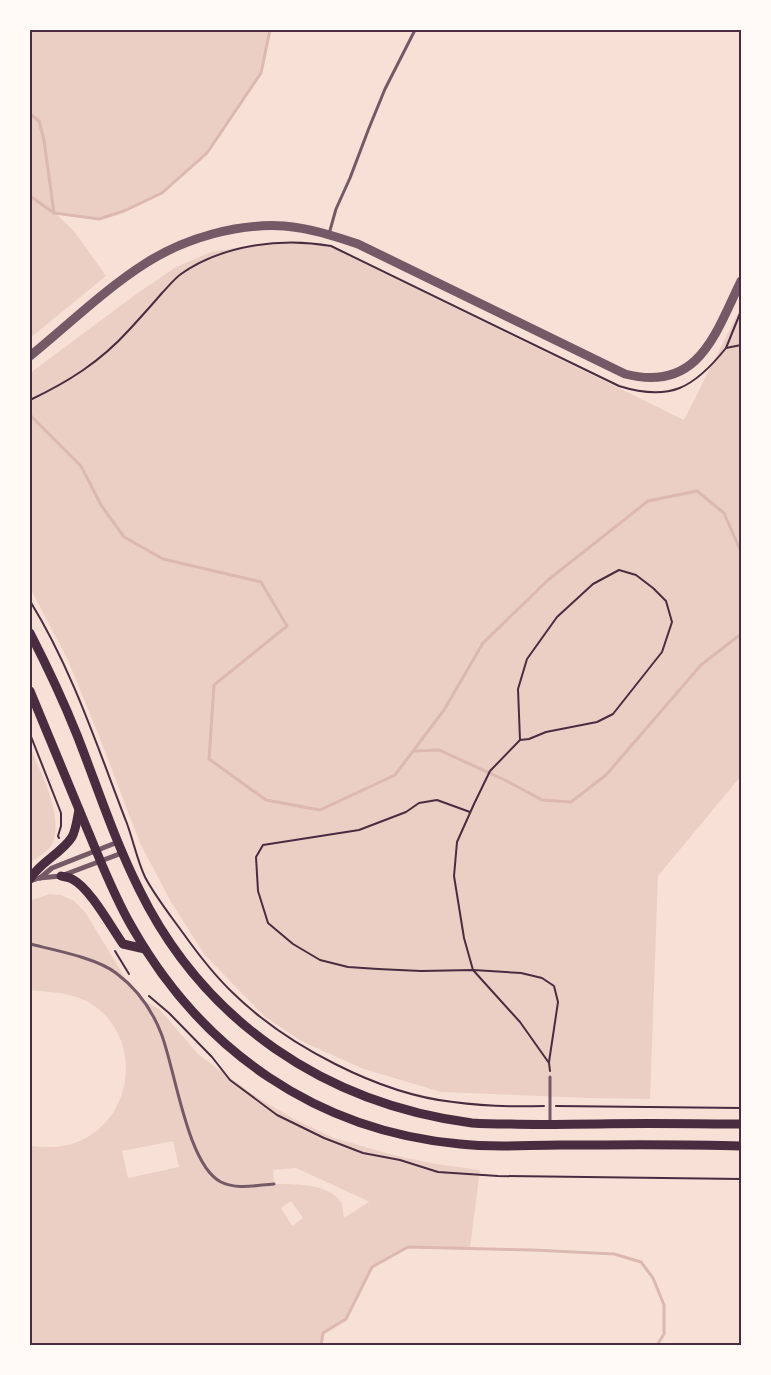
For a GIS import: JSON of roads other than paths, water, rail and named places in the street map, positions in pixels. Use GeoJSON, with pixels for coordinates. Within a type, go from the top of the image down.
{"type":"FeatureCollection","features":[{"type":"Feature","properties":{"kind":"main road"},"geometry":{"type":"LineString","coordinates":[[30,633],[54,680],[122,853],[138,888],[156,920],[190,971],[223,1006],[260,1039],[302,1067],[351,1090],[399,1107],[474,1123],[550,1125],[644,1123],[741,1124]]}},
{"type":"Feature","properties":{"kind":"main road"},"geometry":{"type":"LineString","coordinates":[[30,691],[120,905],[145,949],[172,988],[228,1047],[273,1081],[297,1096],[354,1121],[426,1140],[484,1146],[741,1146]]}},
{"type":"Feature","properties":{"kind":"main road"},"geometry":{"type":"LineString","coordinates":[[33,880],[34,871],[72,836],[80,810]]}},
{"type":"Feature","properties":{"kind":"main road"},"geometry":{"type":"LineString","coordinates":[[61,876],[72,879],[81,885],[123,944],[145,949]]}},
{"type":"Feature","properties":{"kind":"street"},"geometry":{"type":"LineString","coordinates":[[30,356],[119,283],[147,263],[177,246],[212,234],[249,227],[284,226],[320,231],[358,244],[616,370],[643,378],[660,378],[678,373],[690,366],[702,355],[713,338],[741,280]]}},
{"type":"Feature","properties":{"kind":"street"},"geometry":{"type":"LineString","coordinates":[[33,880],[52,868],[118,842]]}},
{"type":"Feature","properties":{"kind":"street"},"geometry":{"type":"LineString","coordinates":[[33,880],[61,876],[122,853]]}},
{"type":"Feature","properties":{"kind":"lane"},"geometry":{"type":"LineString","coordinates":[[329,234],[336,209],[385,89],[415,30]]}},
{"type":"Feature","properties":{"kind":"lane"},"geometry":{"type":"LineString","coordinates":[[30,944],[94,961],[115,971],[130,984],[150,1010],[162,1034],[196,1150],[211,1174],[220,1182],[237,1187],[274,1184]]}},
{"type":"Feature","properties":{"kind":"lane"},"geometry":{"type":"LineString","coordinates":[[550,1077],[550,1125]]}},
{"type":"Feature","properties":{"kind":"waterway"},"geometry":{"type":"LineString","coordinates":[[30,196],[54,213],[99,219],[124,211],[162,193],[207,153],[261,73],[270,30]]}},
{"type":"Feature","properties":{"kind":"waterway"},"geometry":{"type":"LineString","coordinates":[[30,114],[39,121],[44,140],[54,213]]}},
{"type":"Feature","properties":{"kind":"waterway"},"geometry":{"type":"LineString","coordinates":[[30,415],[81,466],[101,505],[124,537],[163,559],[261,582],[287,626],[214,685],[209,759],[266,800],[320,810],[395,775],[444,710],[483,643],[548,580],[648,501],[697,491],[724,513],[741,552]]}},
{"type":"Feature","properties":{"kind":"waterway"},"geometry":{"type":"LineString","coordinates":[[414,751],[439,750],[505,780],[542,800],[571,802],[606,775],[701,665],[741,634]]}},
{"type":"Feature","properties":{"kind":"waterway"},"geometry":{"type":"LineString","coordinates":[[321,1345],[323,1333],[346,1319],[372,1267],[408,1247],[614,1254],[641,1262],[653,1278],[664,1305],[664,1334],[657,1345]]}}]}
